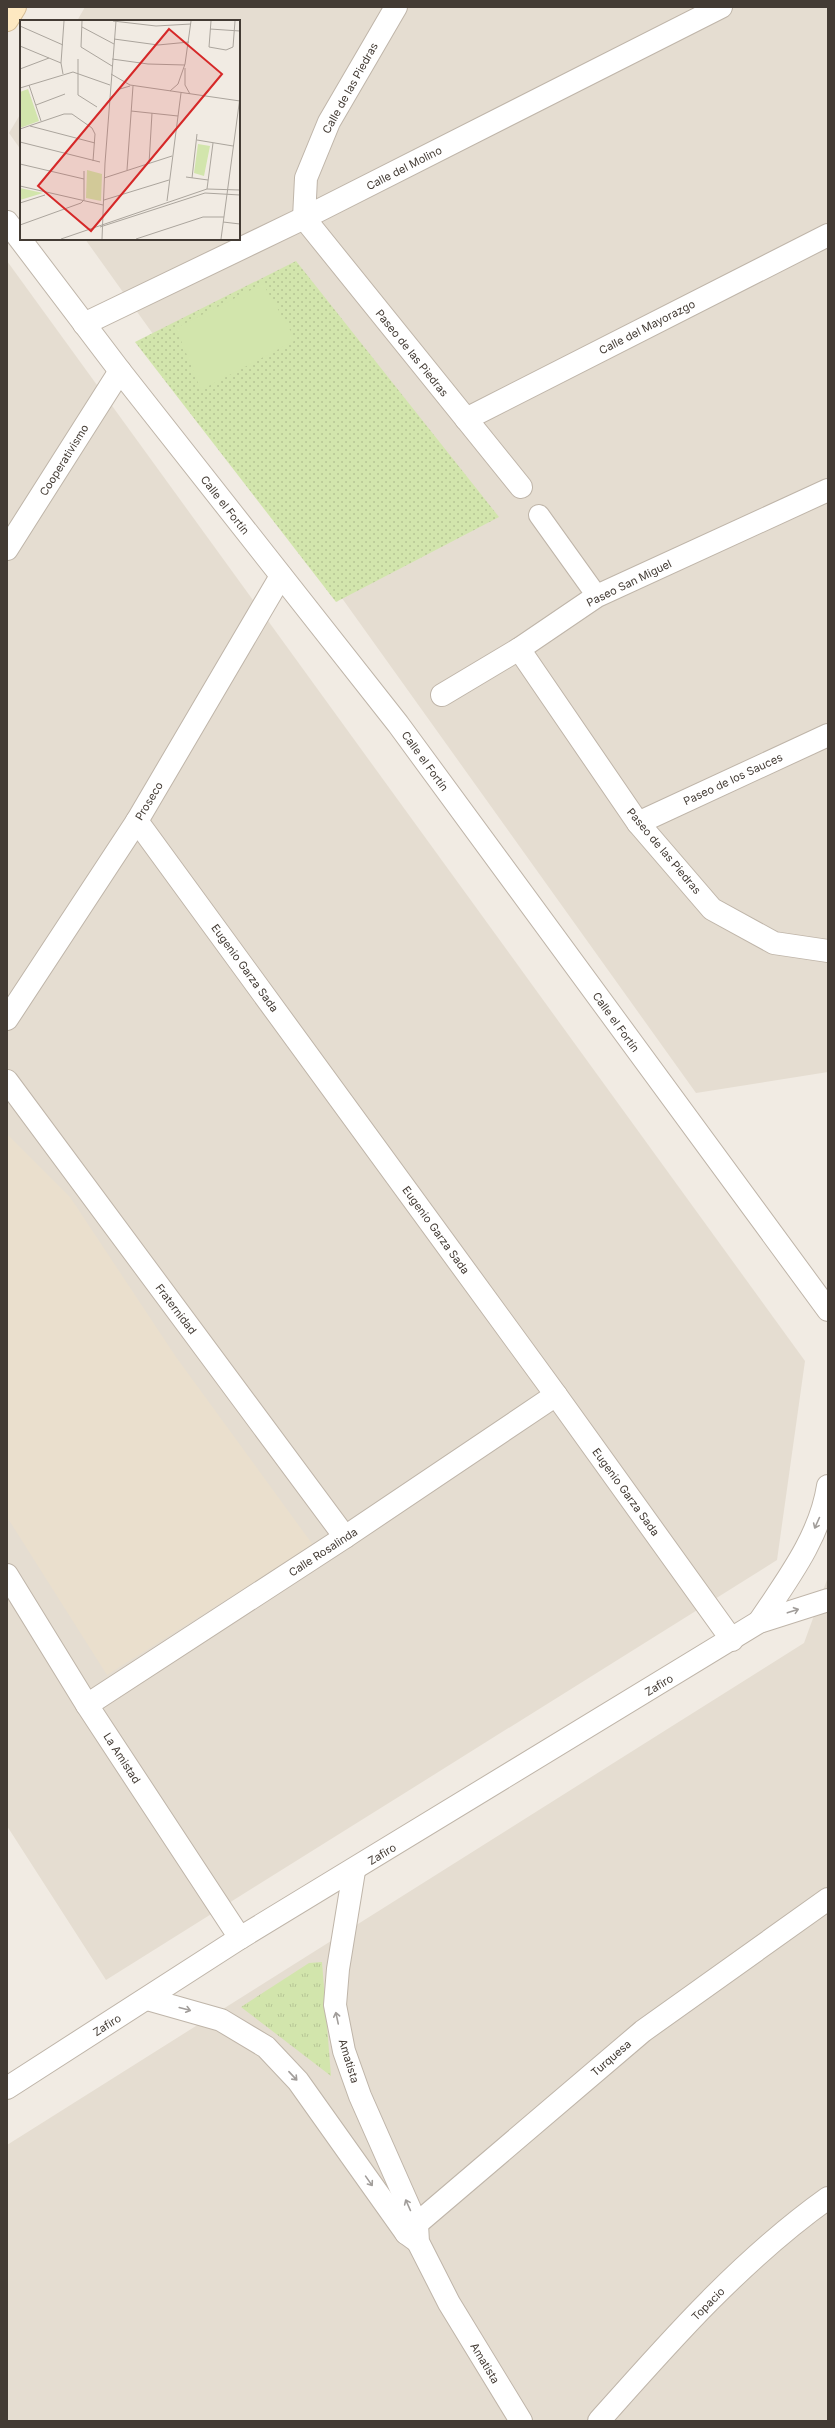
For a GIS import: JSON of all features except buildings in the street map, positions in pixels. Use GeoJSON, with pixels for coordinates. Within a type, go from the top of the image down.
{"type":"FeatureCollection","features":[{"type":"Feature","properties":{"kind":"street"},"geometry":{"type":"LineString","coordinates":[[7,20],[15,7]]}},
{"type":"Feature","properties":{"kind":"street","name":"Calle de las Piedras"},"geometry":{"type":"LineString","coordinates":[[304,218],[306,178],[329,122],[396,7]]}},
{"type":"Feature","properties":{"kind":"street","name":"Calle del Molino"},"geometry":{"type":"LineString","coordinates":[[84,324],[304,218],[721,7]]}},
{"type":"Feature","properties":{"kind":"street","name":"Paseo de las Piedras"},"geometry":{"type":"LineString","coordinates":[[304,218],[521,487]]}},
{"type":"Feature","properties":{"kind":"street","name":"Calle el Fortín"},"geometry":{"type":"LineString","coordinates":[[7,222],[20,239]]}},
{"type":"Feature","properties":{"kind":"street","name":"Calle del Mayorazgo"},"geometry":{"type":"LineString","coordinates":[[466,419],[828,236]]}},
{"type":"Feature","properties":{"kind":"street","name":"Calle el Fortín"},"geometry":{"type":"LineString","coordinates":[[21,240],[120,371],[398,724],[828,1310]]}},
{"type":"Feature","properties":{"kind":"street","name":"Cooperativismo"},"geometry":{"type":"LineString","coordinates":[[7,549],[120,371]]}},
{"type":"Feature","properties":{"kind":"street","name":"Paseo San Miguel"},"geometry":{"type":"LineString","coordinates":[[442,695],[519,649],[597,596],[828,490]]}},
{"type":"Feature","properties":{"kind":"street","name":"Proseco"},"geometry":{"type":"LineString","coordinates":[[7,1019],[137,821],[281,576]]}},
{"type":"Feature","properties":{"kind":"street","name":"Paseo de las Piedras"},"geometry":{"type":"LineString","coordinates":[[519,649],[638,823],[712,909],[774,943],[828,951]]}},
{"type":"Feature","properties":{"kind":"street","name":"Paseo de los Sauces"},"geometry":{"type":"LineString","coordinates":[[638,823],[828,735]]}},
{"type":"Feature","properties":{"kind":"street","name":"Eugenio Garza Sada"},"geometry":{"type":"LineString","coordinates":[[137,821],[556,1395],[732,1640]]}},
{"type":"Feature","properties":{"kind":"street","name":"Fraternidad"},"geometry":{"type":"LineString","coordinates":[[7,1081],[345,1537]]}},
{"type":"Feature","properties":{"kind":"street","name":"Calle Rosalinda"},"geometry":{"type":"LineString","coordinates":[[87,1705],[345,1537],[556,1395]]}},
{"type":"Feature","properties":{"kind":"street","name":"Zafiro"},"geometry":{"type":"LineString","coordinates":[[759,1622],[802,1557],[825,1505],[828,1486]]}},
{"type":"Feature","properties":{"kind":"street","name":"La Amistad"},"geometry":{"type":"LineString","coordinates":[[7,1575],[87,1705],[240,1938]]}},
{"type":"Feature","properties":{"kind":"street","name":"Zafiro"},"geometry":{"type":"LineString","coordinates":[[7,2088],[240,1938],[354,1871],[759,1622],[828,1600]]}},
{"type":"Feature","properties":{"kind":"street","name":"Amatista"},"geometry":{"type":"LineString","coordinates":[[354,1871],[338,1969],[335,2005],[344,2051],[413,2233],[449,2303],[520,2421]]}},
{"type":"Feature","properties":{"kind":"street","name":"Turquesa"},"geometry":{"type":"LineString","coordinates":[[413,2233],[643,2031],[828,1899]]}},
{"type":"Feature","properties":{"kind":"street","name":"Amatista"},"geometry":{"type":"LineString","coordinates":[[147,1999],[221,2020],[266,2047],[298,2081],[413,2233]]}},
{"type":"Feature","properties":{"kind":"street","name":"Topacio"},"geometry":{"type":"LineString","coordinates":[[599,2421],[659,2353],[735,2276],[828,2198]]}},
{"type":"Feature","properties":{"kind":"lane"},"geometry":{"type":"LineString","coordinates":[[539,515],[597,596]]}},
{"type":"Feature","properties":{"kind":"shaded area"},"geometry":{"type":"Polygon","coordinates":[[[85,7],[828,7],[828,1072],[696,1093],[86,240],[240,240],[240,20],[78,20],[85,7]]]}},
{"type":"Feature","properties":{"kind":"shaded area"},"geometry":{"type":"Polygon","coordinates":[[[20,115],[20,149],[9,133],[20,115]]]}},
{"type":"Feature","properties":{"kind":"shaded area"},"geometry":{"type":"Polygon","coordinates":[[[7,261],[805,1361],[777,1560],[106,1980],[7,1826],[7,261]]]}},
{"type":"Feature","properties":{"kind":"shaded area"},"geometry":{"type":"Polygon","coordinates":[[[7,1134],[70,1197],[176,1357],[313,1545],[107,1675],[7,1517],[7,1134]]]}},
{"type":"Feature","properties":{"kind":"shaded area"},"geometry":{"type":"Polygon","coordinates":[[[828,1577],[828,2421],[7,2421],[7,2145],[804,1643],[828,1577]]]}},
{"type":"Feature","properties":{"kind":"green space"},"geometry":{"type":"Polygon","coordinates":[[[296,261],[499,517],[336,602],[135,342],[296,261]]]}},
{"type":"Feature","properties":{"kind":"green space"},"geometry":{"type":"Polygon","coordinates":[[[263,284],[296,340],[201,390],[176,328],[263,284]]]}},
{"type":"Feature","properties":{"kind":"green space"},"geometry":{"type":"Polygon","coordinates":[[[322,1962],[331,2076],[241,2007],[309,1963],[322,1962]]]}}]}
